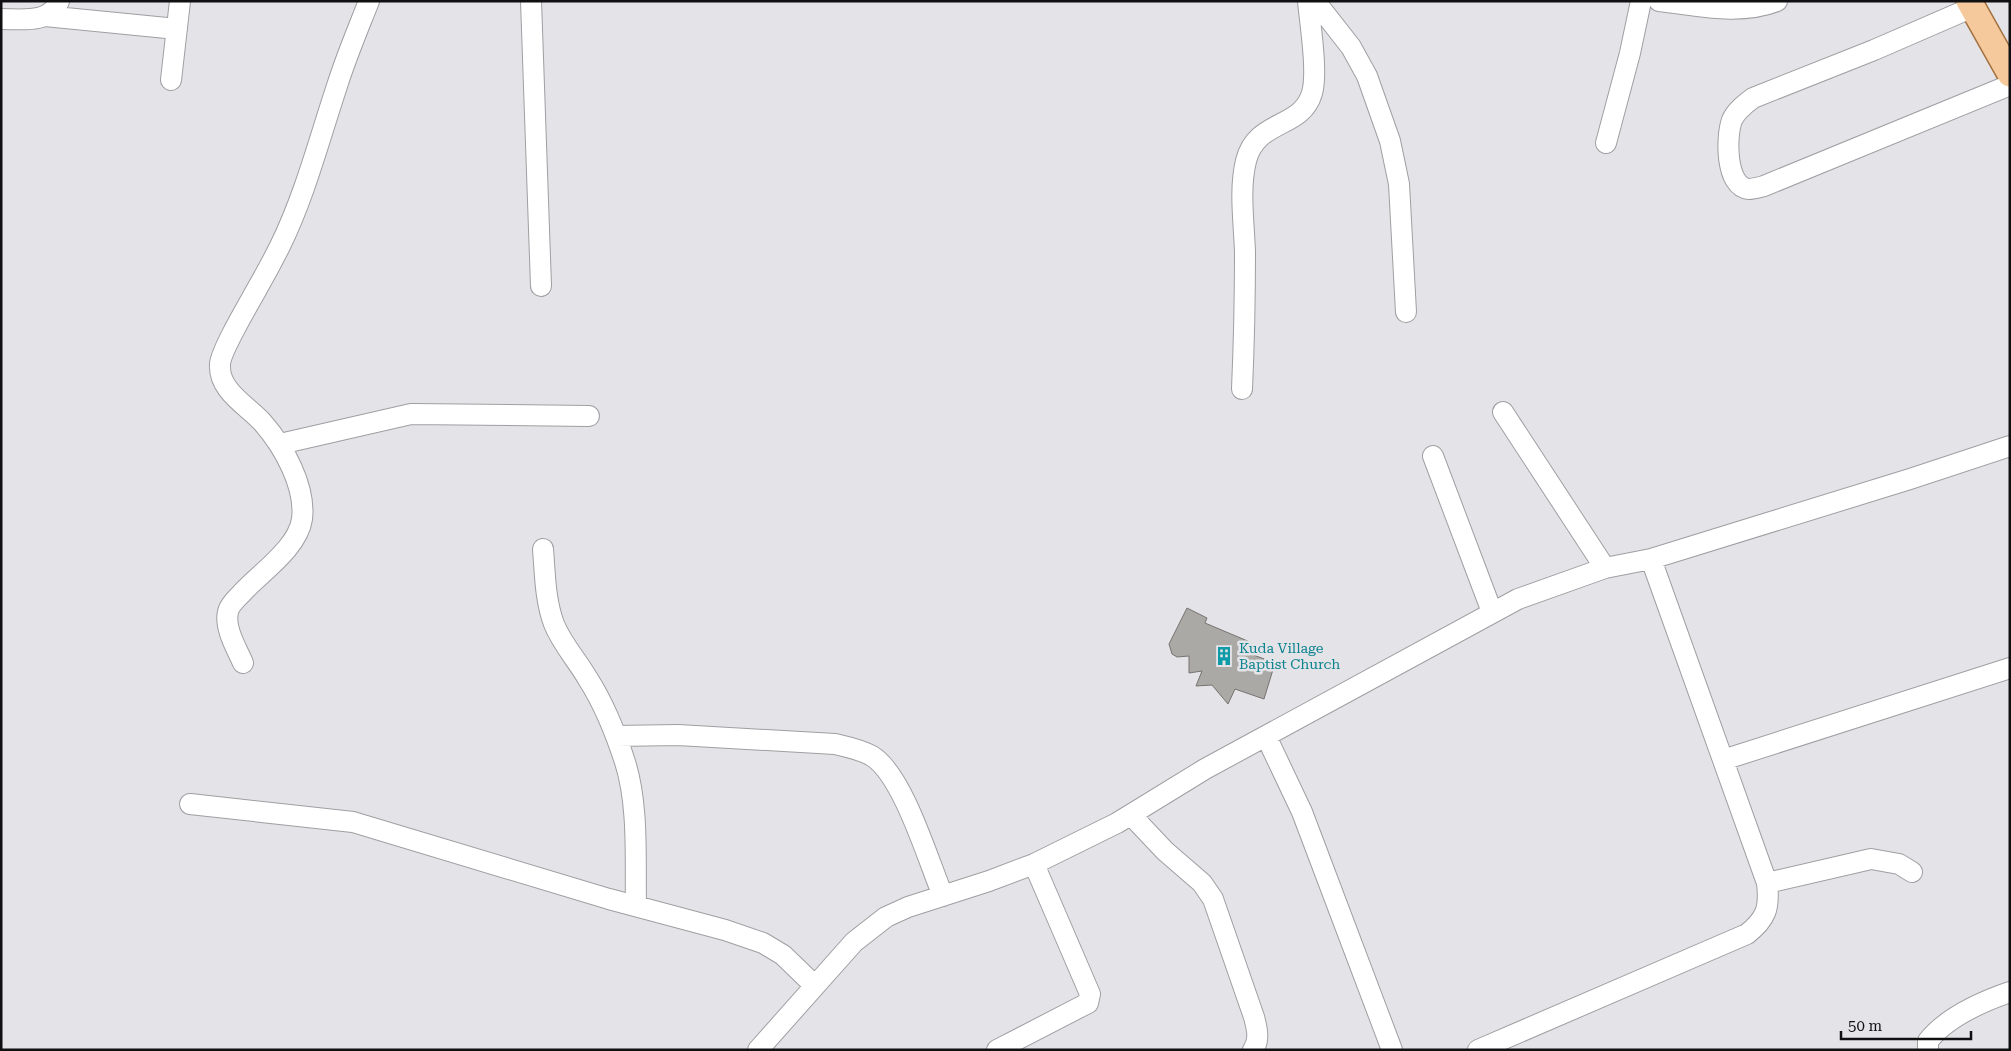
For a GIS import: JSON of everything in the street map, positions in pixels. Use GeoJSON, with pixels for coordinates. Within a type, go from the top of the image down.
{"type":"FeatureCollection","features":[{"type":"Feature","properties":{"kind":"main road"},"geometry":{"type":"LineString","coordinates":[[1971,4],[2010,74]]}},
{"type":"Feature","properties":{"kind":"street"},"geometry":{"type":"LineString","coordinates":[[1,19],[34,19],[45,16],[56,8],[60,1]]}},
{"type":"Feature","properties":{"kind":"street"},"geometry":{"type":"LineString","coordinates":[[171,80],[180,1]]}},
{"type":"Feature","properties":{"kind":"street"},"geometry":{"type":"LineString","coordinates":[[243,662],[228,626],[228,612],[235,600],[252,582],[287,550],[302,520],[301,500],[289,460],[280,444],[262,422],[229,391],[222,377],[220,364],[228,343],[280,246],[296,210],[318,148],[345,61],[369,1]]}},
{"type":"Feature","properties":{"kind":"street"},"geometry":{"type":"LineString","coordinates":[[531,1],[541,286]]}},
{"type":"Feature","properties":{"kind":"street"},"geometry":{"type":"LineString","coordinates":[[1242,390],[1246,304],[1244,182],[1246,160],[1254,141],[1266,132],[1291,119],[1306,107],[1312,93],[1314,80],[1308,1]]}},
{"type":"Feature","properties":{"kind":"street"},"geometry":{"type":"LineString","coordinates":[[1315,1],[1351,47],[1367,76],[1390,141],[1399,184],[1406,312]]}},
{"type":"Feature","properties":{"kind":"street"},"geometry":{"type":"LineString","coordinates":[[1606,143],[1630,53],[1641,1]]}},
{"type":"Feature","properties":{"kind":"street"},"geometry":{"type":"LineString","coordinates":[[1659,1],[1730,9],[1758,7],[1777,1]]}},
{"type":"Feature","properties":{"kind":"street"},"geometry":{"type":"LineString","coordinates":[[1971,4],[1874,50],[1753,98],[1742,105],[1732,120],[1728,155],[1734,178],[1739,185],[1748,189],[1764,186],[2010,85]]}},
{"type":"Feature","properties":{"kind":"street"},"geometry":{"type":"LineString","coordinates":[[45,16],[177,29]]}},
{"type":"Feature","properties":{"kind":"street"},"geometry":{"type":"LineString","coordinates":[[1503,412],[1605,568]]}},
{"type":"Feature","properties":{"kind":"street"},"geometry":{"type":"LineString","coordinates":[[280,444],[411,414],[589,416]]}},
{"type":"Feature","properties":{"kind":"street"},"geometry":{"type":"LineString","coordinates":[[758,1050],[854,942],[886,917],[908,907],[1034,864],[1131,816],[1205,769],[1518,599],[1605,568],[1651,559],[2010,446]]}},
{"type":"Feature","properties":{"kind":"street"},"geometry":{"type":"LineString","coordinates":[[1433,456],[1492,612]]}},
{"type":"Feature","properties":{"kind":"street"},"geometry":{"type":"LineString","coordinates":[[543,549],[549,604],[554,623],[560,637],[589,679],[616,736],[626,764],[634,816],[636,906]]}},
{"type":"Feature","properties":{"kind":"street"},"geometry":{"type":"LineString","coordinates":[[1478,1050],[1747,934],[1760,924],[1767,911],[1767,883],[1651,559]]}},
{"type":"Feature","properties":{"kind":"street"},"geometry":{"type":"LineString","coordinates":[[1723,760],[2010,668]]}},
{"type":"Feature","properties":{"kind":"street"},"geometry":{"type":"LineString","coordinates":[[616,736],[678,735],[835,744],[859,749],[873,757],[888,770],[904,798],[943,896]]}},
{"type":"Feature","properties":{"kind":"street"},"geometry":{"type":"LineString","coordinates":[[1266,736],[1302,812],[1392,1050]]}},
{"type":"Feature","properties":{"kind":"street"},"geometry":{"type":"LineString","coordinates":[[190,804],[352,822],[636,906],[725,930],[763,943],[783,955],[815,986]]}},
{"type":"Feature","properties":{"kind":"street"},"geometry":{"type":"LineString","coordinates":[[1131,816],[1165,851],[1202,883],[1213,899],[1254,1017],[1258,1033],[1253,1050]]}},
{"type":"Feature","properties":{"kind":"street"},"geometry":{"type":"LineString","coordinates":[[1767,883],[1870,858],[1898,864],[1912,872]]}},
{"type":"Feature","properties":{"kind":"street"},"geometry":{"type":"LineString","coordinates":[[997,1050],[1088,1004],[1090,999],[1090,994],[1034,864]]}},
{"type":"Feature","properties":{"kind":"street"},"geometry":{"type":"LineString","coordinates":[[1928,1050],[1928,1041],[1936,1031],[1953,1018],[2010,992]]}},
{"type":"Feature","properties":{"kind":"building","name":"Kuda Village Baptist Church"},"geometry":{"type":"Polygon","coordinates":[[[1187,608],[1207,618],[1205,623],[1250,642],[1251,654],[1275,663],[1264,699],[1235,689],[1228,704],[1212,685],[1196,686],[1202,671],[1189,673],[1189,656],[1177,657],[1172,654],[1169,644],[1187,608]]]}},
{"type":"Feature","properties":{"kind":"place","name":"Kuda Village Baptist Church"},"geometry":{"type":"Point","coordinates":[1224,656]}}]}
